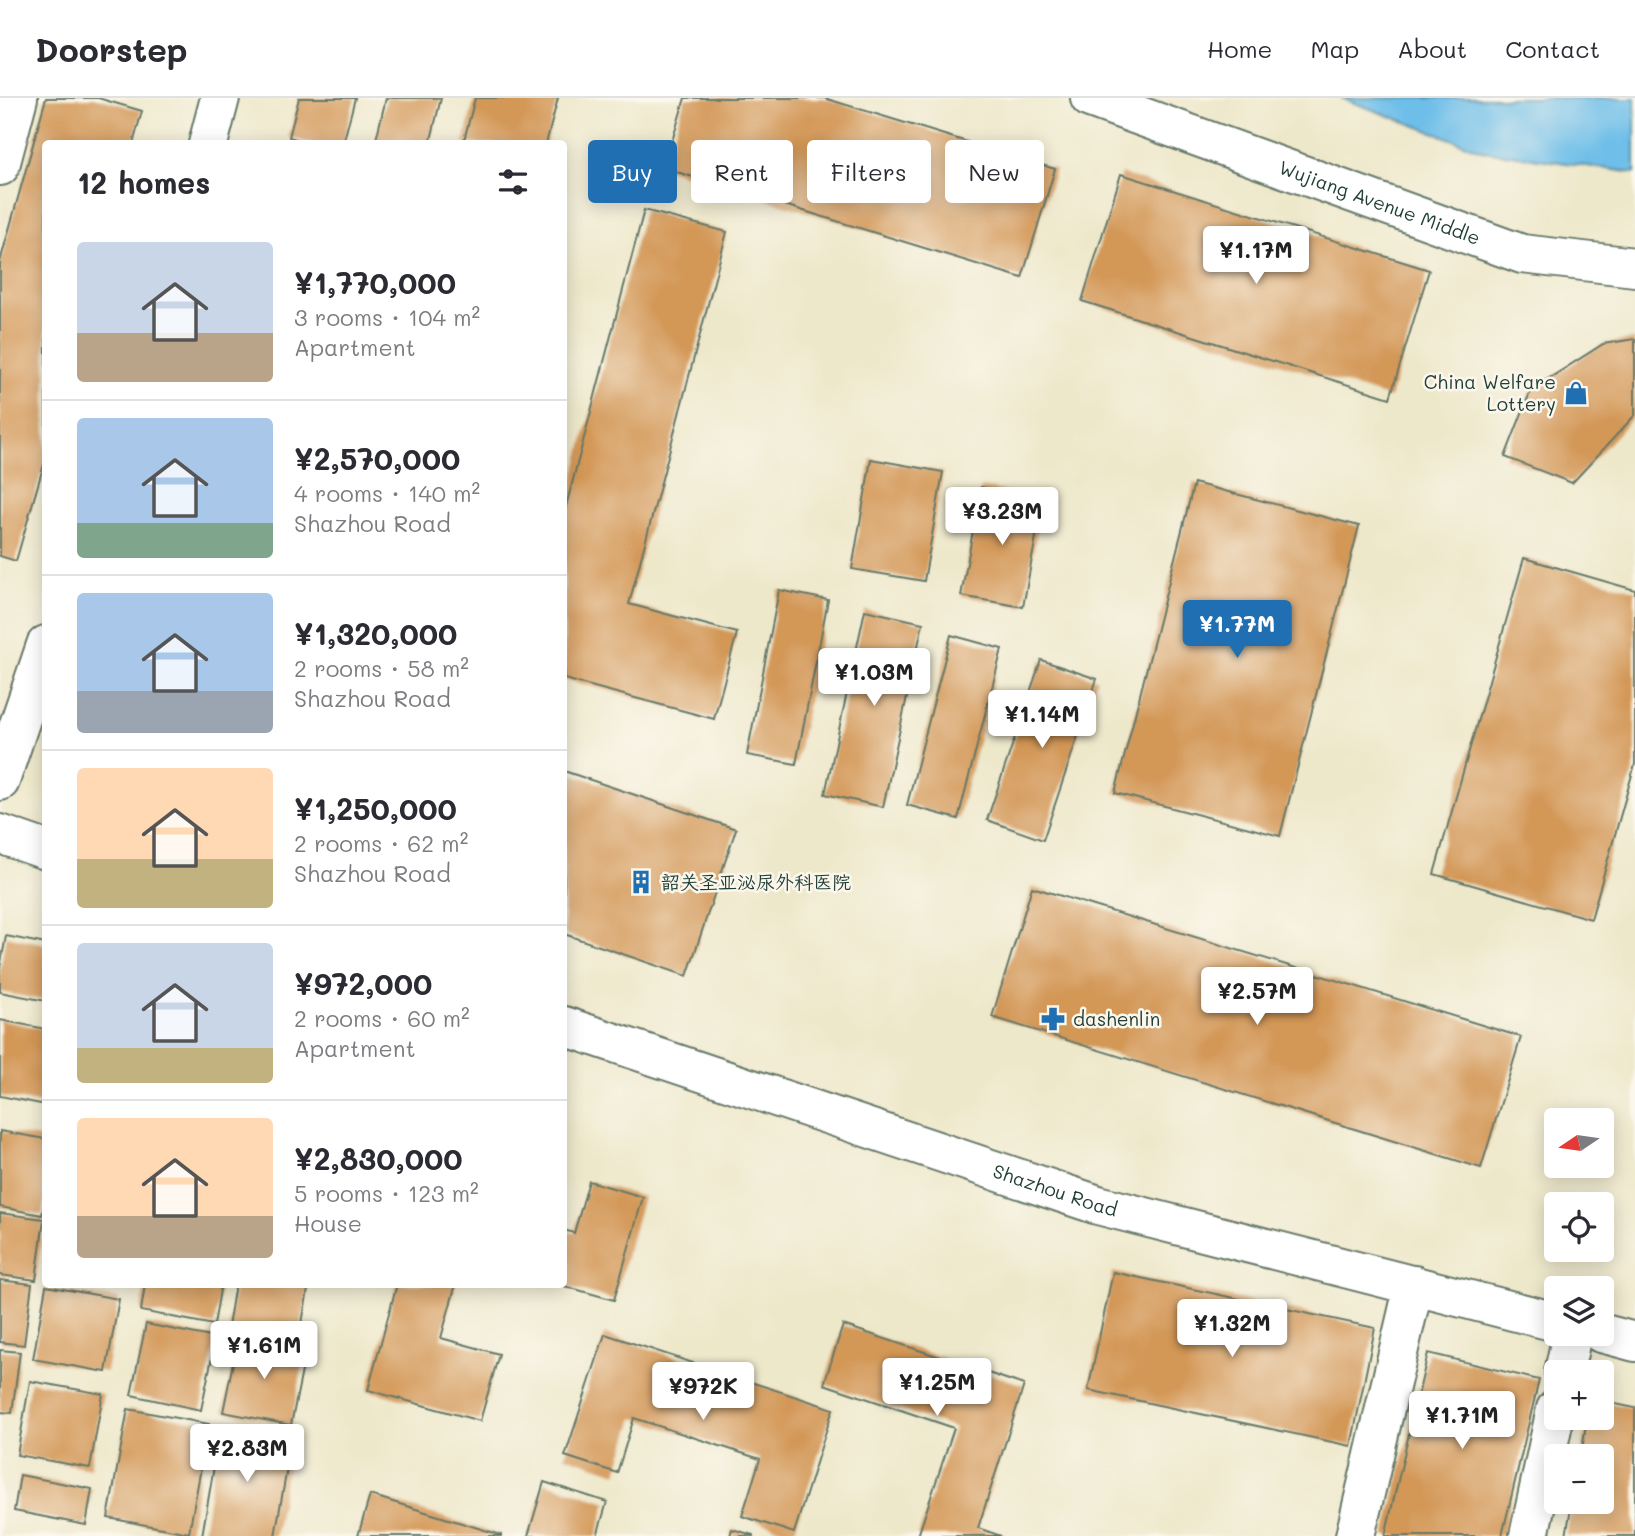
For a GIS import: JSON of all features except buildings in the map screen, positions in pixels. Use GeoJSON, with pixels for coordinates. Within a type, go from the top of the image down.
{"type":"FeatureCollection","features":[{"type":"Feature","properties":{"kind":"street"},"geometry":{"type":"LineString","coordinates":[[0,166],[18,98]]}},
{"type":"Feature","properties":{"kind":"street"},"geometry":{"type":"LineString","coordinates":[[209,140],[219,98]]}},
{"type":"Feature","properties":{"kind":"street","name":"Wujiang Avenue Middle"},"geometry":{"type":"LineString","coordinates":[[1090,98],[1522,254],[1635,267]]}},
{"type":"Feature","properties":{"kind":"street"},"geometry":{"type":"LineString","coordinates":[[0,781],[42,657]]}},
{"type":"Feature","properties":{"kind":"street"},"geometry":{"type":"LineString","coordinates":[[0,834],[42,849]]}},
{"type":"Feature","properties":{"kind":"street","name":"Shazhou Road"},"geometry":{"type":"LineString","coordinates":[[567,1027],[1098,1205],[1544,1319]]}},
{"type":"Feature","properties":{"kind":"street"},"geometry":{"type":"LineString","coordinates":[[1355,1536],[1414,1285]]}},
{"type":"Feature","properties":{"kind":"street"},"geometry":{"type":"LineString","coordinates":[[1614,1336],[1635,1342]]}},
{"type":"Feature","properties":{"kind":"street"},"geometry":{"type":"LineString","coordinates":[[1529,1536],[1552,1430]]}},
{"type":"Feature","properties":{"kind":"water"},"geometry":{"type":"Polygon","coordinates":[[[1341,98],[1635,98],[1635,173],[1484,151],[1341,98]]]}},
{"type":"Feature","properties":{"kind":"place","name":"China Welfare Lottery"},"geometry":{"type":"Point","coordinates":[1576,393]}},
{"type":"Feature","properties":{"kind":"place","name":"韶关圣亚泌尿外科医院"},"geometry":{"type":"Point","coordinates":[641,882]}},
{"type":"Feature","properties":{"kind":"place","name":"dashenlin"},"geometry":{"type":"Point","coordinates":[1053,1019]}}]}
